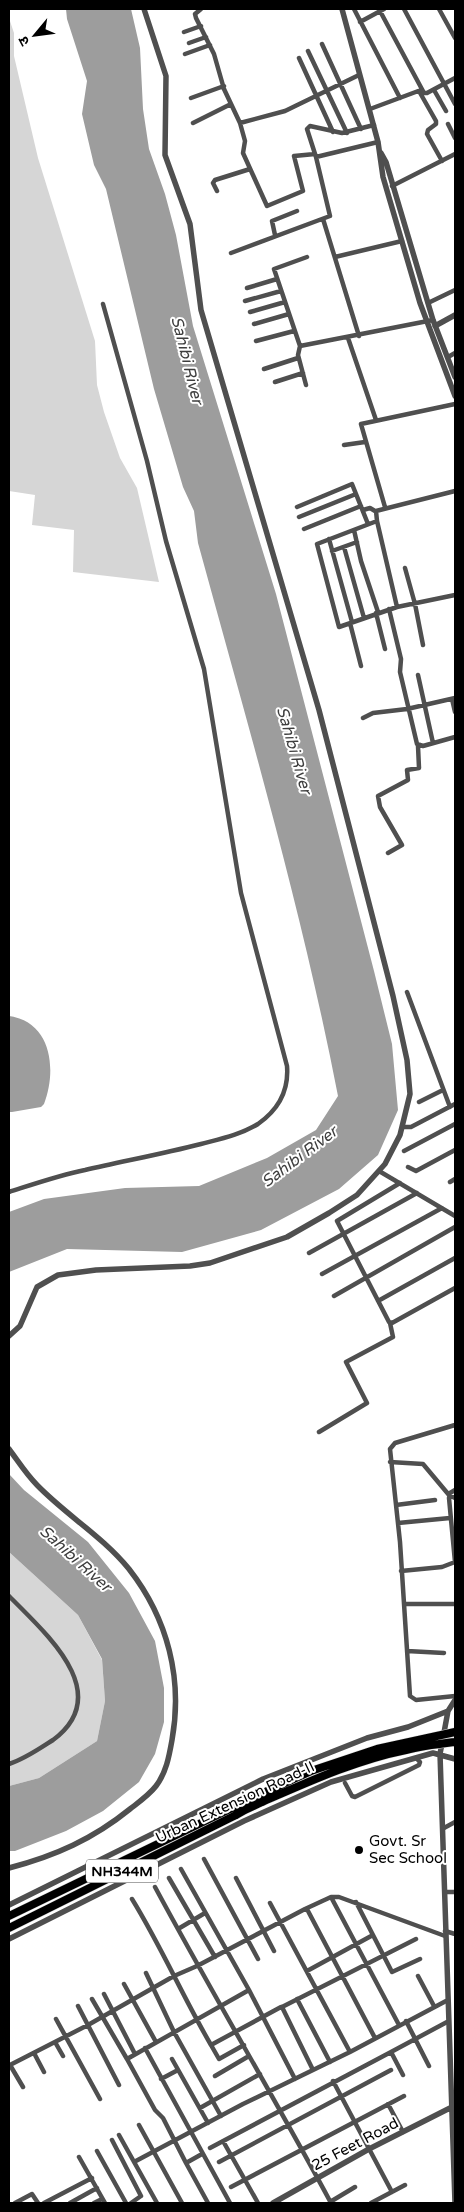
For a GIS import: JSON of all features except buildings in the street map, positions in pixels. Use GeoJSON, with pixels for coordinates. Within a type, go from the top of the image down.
{"type":"FeatureCollection","features":[{"type":"Feature","properties":{"kind":"highway","name":"Urban Extension Road-II"},"geometry":{"type":"LineString","coordinates":[[9,1916],[261,1798],[311,1771],[377,1749],[455,1732]]}},
{"type":"Feature","properties":{"kind":"highway","name":"Urban Extension Road-II"},"geometry":{"type":"LineString","coordinates":[[261,1798],[378,1757],[405,1750],[455,1742]]}},
{"type":"Feature","properties":{"kind":"highway","name":"Urban Extension Road-II"},"geometry":{"type":"LineString","coordinates":[[9,1928],[238,1809]]}},
{"type":"Feature","properties":{"kind":"street"},"geometry":{"type":"LineString","coordinates":[[9,1336],[20,1326],[35,1290],[50,1279],[64,1274],[96,1270],[190,1266],[218,1261],[275,1242],[309,1225],[357,1195],[380,1171],[393,1150],[403,1128],[409,1106],[410,1089],[393,996],[319,710],[205,325],[198,290],[190,224],[164,155],[166,76],[144,9]]}},
{"type":"Feature","properties":{"kind":"street"},"geometry":{"type":"LineString","coordinates":[[198,9],[195,14],[210,46],[240,123],[245,141],[243,150],[264,203],[269,206],[303,191],[294,156],[315,156],[378,142]]}},
{"type":"Feature","properties":{"kind":"street"},"geometry":{"type":"LineString","coordinates":[[342,9],[370,109],[402,241],[432,323],[455,396]]}},
{"type":"Feature","properties":{"kind":"street"},"geometry":{"type":"LineString","coordinates":[[354,9],[400,98]]}},
{"type":"Feature","properties":{"kind":"street"},"geometry":{"type":"LineString","coordinates":[[404,9],[446,84],[455,104]]}},
{"type":"Feature","properties":{"kind":"street"},"geometry":{"type":"LineString","coordinates":[[439,9],[455,38]]}},
{"type":"Feature","properties":{"kind":"street"},"geometry":{"type":"LineString","coordinates":[[360,22],[382,10],[436,121],[436,124],[428,130],[427,134],[442,161]]}},
{"type":"Feature","properties":{"kind":"street"},"geometry":{"type":"LineString","coordinates":[[184,32],[201,26]]}},
{"type":"Feature","properties":{"kind":"street"},"geometry":{"type":"LineString","coordinates":[[189,42],[206,37]]}},
{"type":"Feature","properties":{"kind":"street"},"geometry":{"type":"LineString","coordinates":[[322,44],[360,129]]}},
{"type":"Feature","properties":{"kind":"street"},"geometry":{"type":"LineString","coordinates":[[185,54],[210,46]]}},
{"type":"Feature","properties":{"kind":"street"},"geometry":{"type":"LineString","coordinates":[[308,51],[347,133]]}},
{"type":"Feature","properties":{"kind":"street"},"geometry":{"type":"LineString","coordinates":[[299,58],[333,132]]}},
{"type":"Feature","properties":{"kind":"street"},"geometry":{"type":"LineString","coordinates":[[240,123],[285,111],[359,75]]}},
{"type":"Feature","properties":{"kind":"street"},"geometry":{"type":"LineString","coordinates":[[420,90],[425,94],[455,78]]}},
{"type":"Feature","properties":{"kind":"street"},"geometry":{"type":"LineString","coordinates":[[191,98],[224,86]]}},
{"type":"Feature","properties":{"kind":"street"},"geometry":{"type":"LineString","coordinates":[[370,109],[420,90]]}},
{"type":"Feature","properties":{"kind":"street"},"geometry":{"type":"LineString","coordinates":[[434,90],[446,111]]}},
{"type":"Feature","properties":{"kind":"street"},"geometry":{"type":"LineString","coordinates":[[193,122],[231,104]]}},
{"type":"Feature","properties":{"kind":"street"},"geometry":{"type":"LineString","coordinates":[[448,124],[455,138]]}},
{"type":"Feature","properties":{"kind":"street"},"geometry":{"type":"LineString","coordinates":[[231,253],[324,219],[331,214],[307,127],[347,133],[374,125]]}},
{"type":"Feature","properties":{"kind":"street"},"geometry":{"type":"LineString","coordinates":[[389,187],[455,154]]}},
{"type":"Feature","properties":{"kind":"street"},"geometry":{"type":"LineString","coordinates":[[217,191],[213,183],[215,180],[250,169]]}},
{"type":"Feature","properties":{"kind":"street"},"geometry":{"type":"LineString","coordinates":[[389,187],[428,303],[432,323],[455,376]]}},
{"type":"Feature","properties":{"kind":"street"},"geometry":{"type":"LineString","coordinates":[[275,236],[272,221],[297,211]]}},
{"type":"Feature","properties":{"kind":"street"},"geometry":{"type":"LineString","coordinates":[[324,219],[359,336]]}},
{"type":"Feature","properties":{"kind":"street"},"geometry":{"type":"LineString","coordinates":[[335,257],[402,241]]}},
{"type":"Feature","properties":{"kind":"street"},"geometry":{"type":"LineString","coordinates":[[306,386],[298,358],[300,346],[277,279],[275,267],[307,257]]}},
{"type":"Feature","properties":{"kind":"street"},"geometry":{"type":"LineString","coordinates":[[247,288],[277,279]]}},
{"type":"Feature","properties":{"kind":"street"},"geometry":{"type":"LineString","coordinates":[[428,303],[455,290]]}},
{"type":"Feature","properties":{"kind":"street"},"geometry":{"type":"LineString","coordinates":[[245,301],[281,291]]}},
{"type":"Feature","properties":{"kind":"street"},"geometry":{"type":"LineString","coordinates":[[250,312],[285,302]]}},
{"type":"Feature","properties":{"kind":"street"},"geometry":{"type":"LineString","coordinates":[[9,1192],[83,1170],[158,1155],[242,1132],[260,1122],[275,1108],[284,1092],[287,1079],[287,1066],[241,893],[204,669],[166,541],[147,461],[103,304]]}},
{"type":"Feature","properties":{"kind":"street"},"geometry":{"type":"LineString","coordinates":[[254,324],[289,314]]}},
{"type":"Feature","properties":{"kind":"street"},"geometry":{"type":"LineString","coordinates":[[300,346],[432,323],[455,315]]}},
{"type":"Feature","properties":{"kind":"street"},"geometry":{"type":"LineString","coordinates":[[256,341],[294,331]]}},
{"type":"Feature","properties":{"kind":"street"},"geometry":{"type":"LineString","coordinates":[[348,338],[376,420]]}},
{"type":"Feature","properties":{"kind":"street"},"geometry":{"type":"LineString","coordinates":[[448,357],[455,353]]}},
{"type":"Feature","properties":{"kind":"street"},"geometry":{"type":"LineString","coordinates":[[264,369],[298,358]]}},
{"type":"Feature","properties":{"kind":"street"},"geometry":{"type":"LineString","coordinates":[[275,382],[303,373]]}},
{"type":"Feature","properties":{"kind":"street"},"geometry":{"type":"LineString","coordinates":[[385,507],[361,424],[455,404]]}},
{"type":"Feature","properties":{"kind":"street"},"geometry":{"type":"LineString","coordinates":[[344,445],[365,442]]}},
{"type":"Feature","properties":{"kind":"street"},"geometry":{"type":"LineString","coordinates":[[297,507],[350,484],[353,485],[368,524]]}},
{"type":"Feature","properties":{"kind":"street"},"geometry":{"type":"LineString","coordinates":[[375,511],[455,491]]}},
{"type":"Feature","properties":{"kind":"street"},"geometry":{"type":"LineString","coordinates":[[299,517],[356,494]]}},
{"type":"Feature","properties":{"kind":"street"},"geometry":{"type":"LineString","coordinates":[[304,529],[362,508],[370,508],[375,511],[397,606]]}},
{"type":"Feature","properties":{"kind":"street"},"geometry":{"type":"LineString","coordinates":[[377,521],[316,545],[340,627],[397,606],[455,595]]}},
{"type":"Feature","properties":{"kind":"street"},"geometry":{"type":"LineString","coordinates":[[354,530],[385,649]]}},
{"type":"Feature","properties":{"kind":"street"},"geometry":{"type":"LineString","coordinates":[[329,539],[361,666]]}},
{"type":"Feature","properties":{"kind":"street"},"geometry":{"type":"LineString","coordinates":[[332,551],[357,542]]}},
{"type":"Feature","properties":{"kind":"street"},"geometry":{"type":"LineString","coordinates":[[344,546],[364,618]]}},
{"type":"Feature","properties":{"kind":"street"},"geometry":{"type":"LineString","coordinates":[[405,568],[415,603],[423,645]]}},
{"type":"Feature","properties":{"kind":"street"},"geometry":{"type":"LineString","coordinates":[[388,853],[402,844],[380,807],[378,796],[408,780],[407,770],[419,768],[418,746],[408,710],[400,672],[400,656],[389,609]]}},
{"type":"Feature","properties":{"kind":"street"},"geometry":{"type":"LineString","coordinates":[[418,676],[433,743]]}},
{"type":"Feature","properties":{"kind":"street"},"geometry":{"type":"LineString","coordinates":[[363,718],[373,713],[408,710],[454,698],[455,712]]}},
{"type":"Feature","properties":{"kind":"street"},"geometry":{"type":"LineString","coordinates":[[418,746],[455,737]]}},
{"type":"Feature","properties":{"kind":"street"},"geometry":{"type":"LineString","coordinates":[[407,992],[450,1107]]}},
{"type":"Feature","properties":{"kind":"street"},"geometry":{"type":"LineString","coordinates":[[419,1102],[443,1090]]}},
{"type":"Feature","properties":{"kind":"street"},"geometry":{"type":"LineString","coordinates":[[403,1128],[410,1127],[455,1104]]}},
{"type":"Feature","properties":{"kind":"street"},"geometry":{"type":"LineString","coordinates":[[404,1151],[455,1124]]}},
{"type":"Feature","properties":{"kind":"street"},"geometry":{"type":"LineString","coordinates":[[408,1167],[416,1171],[455,1150]]}},
{"type":"Feature","properties":{"kind":"street"},"geometry":{"type":"LineString","coordinates":[[380,1171],[455,1216]]}},
{"type":"Feature","properties":{"kind":"street"},"geometry":{"type":"LineString","coordinates":[[450,1182],[455,1179]]}},
{"type":"Feature","properties":{"kind":"street"},"geometry":{"type":"LineString","coordinates":[[318,1432],[366,1403],[346,1362],[393,1337],[390,1323],[344,1235],[338,1219],[400,1183]]}},
{"type":"Feature","properties":{"kind":"street"},"geometry":{"type":"LineString","coordinates":[[310,1253],[417,1193]]}},
{"type":"Feature","properties":{"kind":"street"},"geometry":{"type":"LineString","coordinates":[[322,1274],[442,1208]]}},
{"type":"Feature","properties":{"kind":"street"},"geometry":{"type":"LineString","coordinates":[[334,1296],[455,1227]]}},
{"type":"Feature","properties":{"kind":"street"},"geometry":{"type":"LineString","coordinates":[[378,1301],[455,1258]]}},
{"type":"Feature","properties":{"kind":"street"},"geometry":{"type":"LineString","coordinates":[[390,1323],[455,1288]]}},
{"type":"Feature","properties":{"kind":"street"},"geometry":{"type":"LineString","coordinates":[[455,1426],[393,1444],[390,1449],[412,1699],[455,1696]]}},
{"type":"Feature","properties":{"kind":"street"},"geometry":{"type":"LineString","coordinates":[[9,1449],[37,1485],[96,1534],[136,1579],[158,1620],[170,1654],[175,1675],[177,1706],[166,1767],[150,1793],[114,1822],[79,1844],[40,1859],[9,1868]]}},
{"type":"Feature","properties":{"kind":"street"},"geometry":{"type":"LineString","coordinates":[[390,1462],[423,1464],[449,1495],[455,1498]]}},
{"type":"Feature","properties":{"kind":"street"},"geometry":{"type":"LineString","coordinates":[[449,1495],[455,1490]]}},
{"type":"Feature","properties":{"kind":"street"},"geometry":{"type":"LineString","coordinates":[[401,1571],[442,1567],[455,1562],[449,1495]]}},
{"type":"Feature","properties":{"kind":"street"},"geometry":{"type":"LineString","coordinates":[[396,1505],[435,1500]]}},
{"type":"Feature","properties":{"kind":"street"},"geometry":{"type":"LineString","coordinates":[[398,1523],[450,1518]]}},
{"type":"Feature","properties":{"kind":"street"},"geometry":{"type":"LineString","coordinates":[[9,1596],[63,1654],[74,1678],[78,1703],[75,1716],[64,1730],[31,1754],[9,1764]]}},
{"type":"Feature","properties":{"kind":"street"},"geometry":{"type":"LineString","coordinates":[[404,1604],[455,1604]]}},
{"type":"Feature","properties":{"kind":"street"},"geometry":{"type":"LineString","coordinates":[[407,1651],[444,1653]]}},
{"type":"Feature","properties":{"kind":"street"},"geometry":{"type":"LineString","coordinates":[[455,1700],[448,1711],[440,1754],[444,1828],[446,2001],[453,2107],[455,2202]]}},
{"type":"Feature","properties":{"kind":"street"},"geometry":{"type":"LineString","coordinates":[[9,1905],[263,1779],[367,1738],[408,1727],[448,1711]]}},
{"type":"Feature","properties":{"kind":"street"},"geometry":{"type":"LineString","coordinates":[[9,1938],[244,1821],[331,1782],[433,1753],[455,1759]]}},
{"type":"Feature","properties":{"kind":"street"},"geometry":{"type":"LineString","coordinates":[[345,1783],[352,1796],[355,1797],[419,1764],[420,1762],[416,1758]]}},
{"type":"Feature","properties":{"kind":"street"},"geometry":{"type":"LineString","coordinates":[[230,1796],[244,1821]]}},
{"type":"Feature","properties":{"kind":"street"},"geometry":{"type":"LineString","coordinates":[[444,1828],[455,1822]]}},
{"type":"Feature","properties":{"kind":"street"},"geometry":{"type":"LineString","coordinates":[[204,1859],[258,1958]]}},
{"type":"Feature","properties":{"kind":"street"},"geometry":{"type":"LineString","coordinates":[[181,1868],[249,1990],[295,2079]]}},
{"type":"Feature","properties":{"kind":"street"},"geometry":{"type":"LineString","coordinates":[[169,1878],[215,1957]]}},
{"type":"Feature","properties":{"kind":"street"},"geometry":{"type":"LineString","coordinates":[[236,1878],[274,1951]]}},
{"type":"Feature","properties":{"kind":"street"},"geometry":{"type":"LineString","coordinates":[[155,1887],[197,1966],[244,2045],[330,2202],[355,2188]]}},
{"type":"Feature","properties":{"kind":"street"},"geometry":{"type":"LineString","coordinates":[[445,1892],[455,1892]]}},
{"type":"Feature","properties":{"kind":"street"},"geometry":{"type":"LineString","coordinates":[[23,2087],[9,2064],[88,2025],[174,1976],[332,1897],[356,1902],[445,1934],[455,1934]]}},
{"type":"Feature","properties":{"kind":"street"},"geometry":{"type":"LineString","coordinates":[[332,1897],[399,2025]]}},
{"type":"Feature","properties":{"kind":"street"},"geometry":{"type":"LineString","coordinates":[[132,1899],[154,1936],[196,2021],[219,2059],[244,2045]]}},
{"type":"Feature","properties":{"kind":"street"},"geometry":{"type":"LineString","coordinates":[[356,1902],[393,1972],[420,1959]]}},
{"type":"Feature","properties":{"kind":"street"},"geometry":{"type":"LineString","coordinates":[[270,1903],[350,2052]]}},
{"type":"Feature","properties":{"kind":"street"},"geometry":{"type":"LineString","coordinates":[[305,1909],[375,2038]]}},
{"type":"Feature","properties":{"kind":"street"},"geometry":{"type":"LineString","coordinates":[[178,1929],[205,1913]]}},
{"type":"Feature","properties":{"kind":"street"},"geometry":{"type":"LineString","coordinates":[[306,1971],[373,1935]]}},
{"type":"Feature","properties":{"kind":"street"},"geometry":{"type":"LineString","coordinates":[[211,2045],[367,1962],[416,1939]]}},
{"type":"Feature","properties":{"kind":"street"},"geometry":{"type":"LineString","coordinates":[[146,1973],[174,2032],[221,2116]]}},
{"type":"Feature","properties":{"kind":"street"},"geometry":{"type":"LineString","coordinates":[[418,1976],[434,2006]]}},
{"type":"Feature","properties":{"kind":"street"},"geometry":{"type":"LineString","coordinates":[[124,1984],[156,2042]]}},
{"type":"Feature","properties":{"kind":"street"},"geometry":{"type":"LineString","coordinates":[[446,1988],[455,1986]]}},
{"type":"Feature","properties":{"kind":"street"},"geometry":{"type":"LineString","coordinates":[[127,2059],[249,1990]]}},
{"type":"Feature","properties":{"kind":"street"},"geometry":{"type":"LineString","coordinates":[[104,1994],[135,2054]]}},
{"type":"Feature","properties":{"kind":"street"},"geometry":{"type":"LineString","coordinates":[[92,1999],[174,2140],[208,2203]]}},
{"type":"Feature","properties":{"kind":"street"},"geometry":{"type":"LineString","coordinates":[[296,1999],[330,2062]]}},
{"type":"Feature","properties":{"kind":"street"},"geometry":{"type":"LineString","coordinates":[[134,2162],[446,2001]]}},
{"type":"Feature","properties":{"kind":"street"},"geometry":{"type":"LineString","coordinates":[[78,2006],[118,2085]]}},
{"type":"Feature","properties":{"kind":"street"},"geometry":{"type":"LineString","coordinates":[[281,2008],[313,2070]]}},
{"type":"Feature","properties":{"kind":"street"},"geometry":{"type":"LineString","coordinates":[[56,2019],[100,2098]]}},
{"type":"Feature","properties":{"kind":"street"},"geometry":{"type":"LineString","coordinates":[[406,2021],[429,2066]]}},
{"type":"Feature","properties":{"kind":"street"},"geometry":{"type":"LineString","coordinates":[[210,2148],[447,2022]]}},
{"type":"Feature","properties":{"kind":"street"},"geometry":{"type":"LineString","coordinates":[[55,2042],[62,2056]]}},
{"type":"Feature","properties":{"kind":"street"},"geometry":{"type":"LineString","coordinates":[[145,2048],[230,2203]]}},
{"type":"Feature","properties":{"kind":"street"},"geometry":{"type":"LineString","coordinates":[[391,2052],[404,2075]]}},
{"type":"Feature","properties":{"kind":"street"},"geometry":{"type":"LineString","coordinates":[[34,2053],[44,2072]]}},
{"type":"Feature","properties":{"kind":"street"},"geometry":{"type":"LineString","coordinates":[[215,2076],[250,2056]]}},
{"type":"Feature","properties":{"kind":"street"},"geometry":{"type":"LineString","coordinates":[[172,2059],[208,2123]]}},
{"type":"Feature","properties":{"kind":"street"},"geometry":{"type":"LineString","coordinates":[[161,2079],[178,2070]]}},
{"type":"Feature","properties":{"kind":"street"},"geometry":{"type":"LineString","coordinates":[[219,2162],[391,2070]]}},
{"type":"Feature","properties":{"kind":"street"},"geometry":{"type":"LineString","coordinates":[[200,2108],[260,2074]]}},
{"type":"Feature","properties":{"kind":"street"},"geometry":{"type":"LineString","coordinates":[[333,2081],[392,2192]]}},
{"type":"Feature","properties":{"kind":"street"},"geometry":{"type":"LineString","coordinates":[[231,2187],[404,2096]]}},
{"type":"Feature","properties":{"kind":"street"},"geometry":{"type":"LineString","coordinates":[[388,2104],[402,2132]]}},
{"type":"Feature","properties":{"kind":"street","name":"25 Feet Road"},"geometry":{"type":"LineString","coordinates":[[273,2203],[369,2149],[453,2107]]}},
{"type":"Feature","properties":{"kind":"street"},"geometry":{"type":"LineString","coordinates":[[140,2125],[182,2203]]}},
{"type":"Feature","properties":{"kind":"street"},"geometry":{"type":"LineString","coordinates":[[119,2135],[157,2203]]}},
{"type":"Feature","properties":{"kind":"street"},"geometry":{"type":"LineString","coordinates":[[112,2140],[141,2196],[131,2203]]}},
{"type":"Feature","properties":{"kind":"street"},"geometry":{"type":"LineString","coordinates":[[224,2141],[258,2203]]}},
{"type":"Feature","properties":{"kind":"street"},"geometry":{"type":"LineString","coordinates":[[97,2151],[126,2203]]}},
{"type":"Feature","properties":{"kind":"street"},"geometry":{"type":"LineString","coordinates":[[186,2163],[202,2154]]}},
{"type":"Feature","properties":{"kind":"street"},"geometry":{"type":"LineString","coordinates":[[79,2156],[104,2201],[94,2203]]}},
{"type":"Feature","properties":{"kind":"street"},"geometry":{"type":"LineString","coordinates":[[44,2203],[92,2178]]}},
{"type":"Feature","properties":{"kind":"street"},"geometry":{"type":"LineString","coordinates":[[372,2203],[405,2185]]}},
{"type":"Feature","properties":{"kind":"street"},"geometry":{"type":"LineString","coordinates":[[70,2203],[97,2188]]}},
{"type":"Feature","properties":{"kind":"street"},"geometry":{"type":"LineString","coordinates":[[15,2203],[32,2194],[38,2203]]}},
{"type":"Feature","properties":{"kind":"shaded area"},"geometry":{"type":"Polygon","coordinates":[[[9,18],[14,33],[14,56],[38,158],[95,341],[97,385],[104,412],[120,458],[137,488],[159,582],[73,572],[74,530],[32,525],[35,495],[9,491],[9,18]]]}},
{"type":"Feature","properties":{"kind":"shaded area"},"geometry":{"type":"Polygon","coordinates":[[[9,1552],[78,1615],[102,1660],[105,1701],[97,1741],[39,1778],[9,1786],[9,1552]]]}},
{"type":"Feature","properties":{"kind":"water","name":"Sahibi River"},"geometry":{"type":"Polygon","coordinates":[[[66,9],[131,9],[140,48],[143,109],[149,149],[165,194],[176,235],[193,326],[276,594],[374,971],[392,1044],[398,1110],[378,1155],[339,1189],[261,1230],[182,1252],[67,1249],[9,1272],[9,1212],[44,1199],[125,1188],[199,1186],[267,1158],[316,1130],[338,1096],[308,957],[255,749],[198,543],[194,511],[183,487],[154,389],[106,189],[94,165],[82,114],[87,81],[67,19],[66,9]]]}},
{"type":"Feature","properties":{"kind":"water"},"geometry":{"type":"Polygon","coordinates":[[[9,1016],[23,1020],[34,1028],[48,1050],[50,1077],[48,1091],[44,1104],[41,1107],[9,1112],[9,1016]]]}},
{"type":"Feature","properties":{"kind":"water","name":"Sahibi River"},"geometry":{"type":"Polygon","coordinates":[[[9,1474],[24,1490],[88,1542],[129,1593],[155,1641],[164,1688],[164,1722],[155,1754],[139,1782],[103,1811],[66,1831],[15,1851],[9,1851],[9,1786],[39,1778],[97,1741],[105,1701],[102,1659],[78,1615],[9,1552],[9,1474]]]}},
{"type":"Feature","properties":{"kind":"place","name":"Govt. Sr Sec School"},"geometry":{"type":"Point","coordinates":[359,1850]}}]}
